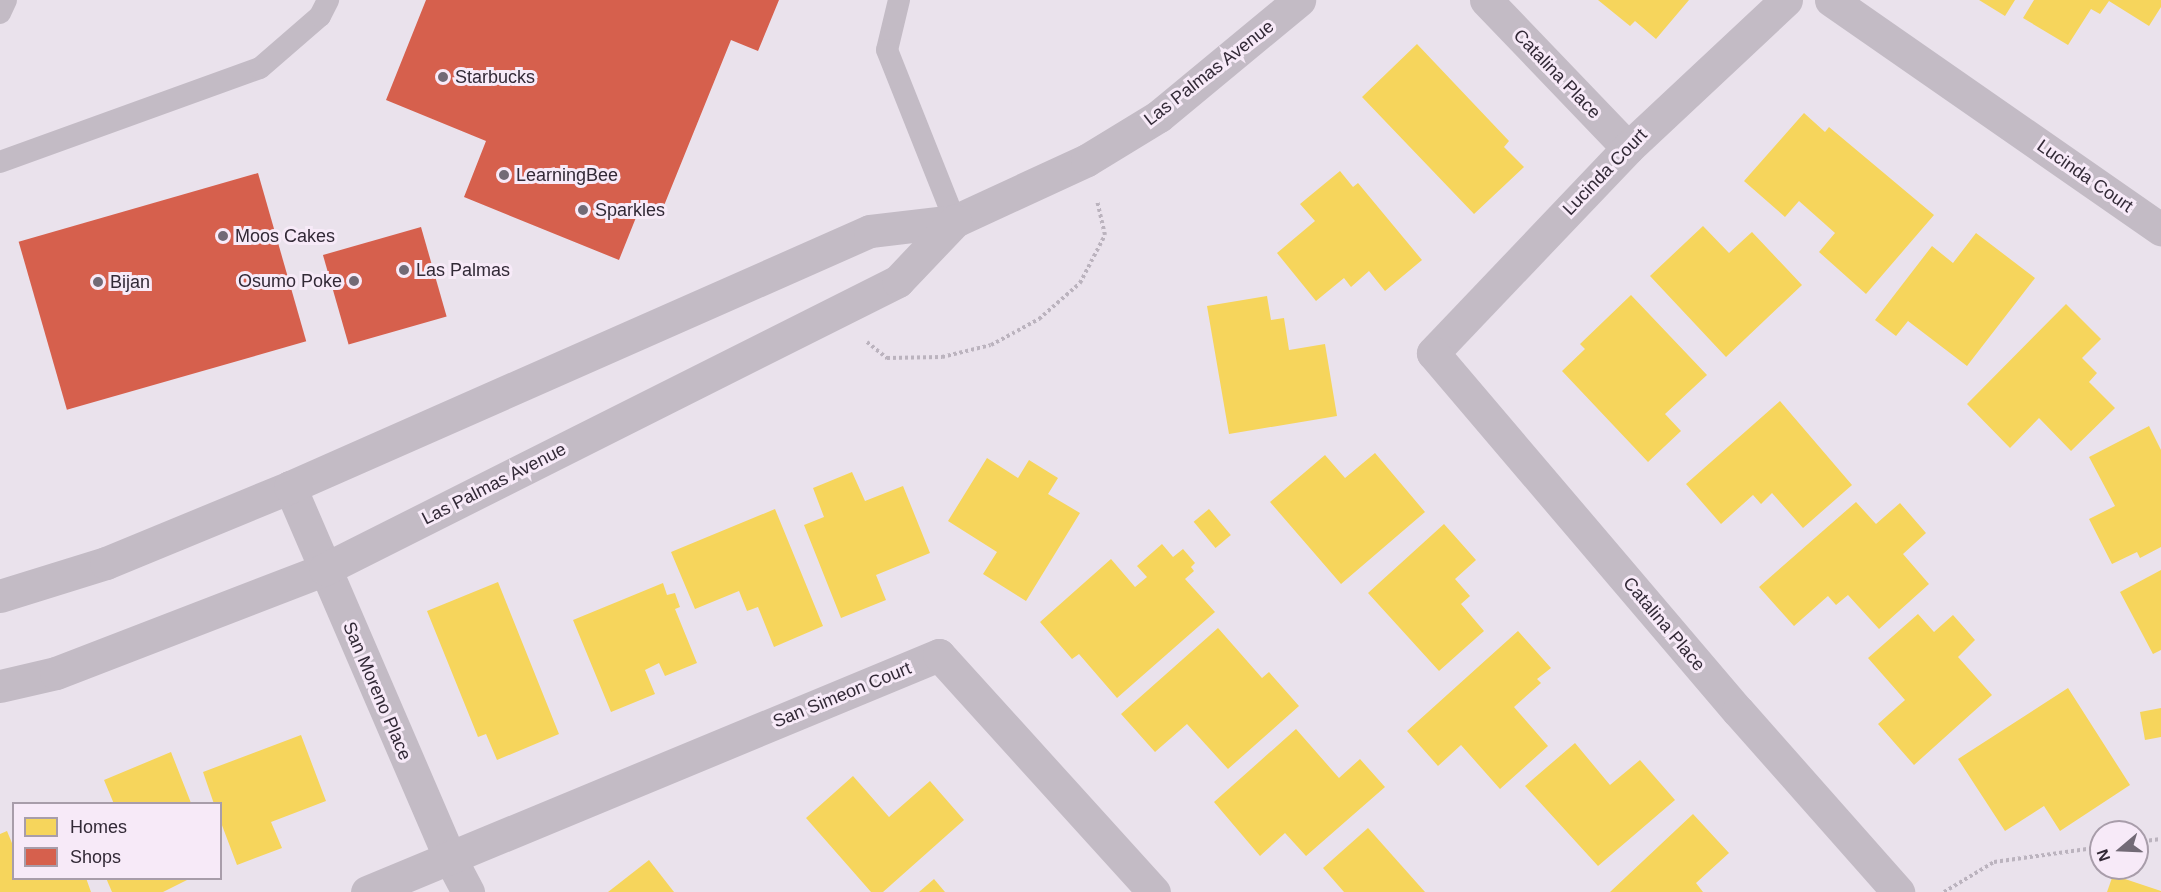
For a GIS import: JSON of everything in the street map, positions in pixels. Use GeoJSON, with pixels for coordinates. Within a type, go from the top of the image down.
{"type":"FeatureCollection","features":[{"type":"Feature","properties":{"kind":"street","name":"Las Palmas Avenue"},"geometry":{"type":"LineString","coordinates":[[0,596],[106,563],[290,488],[870,231],[956,221],[1087,160],[1159,116],[1299,0]]}},
{"type":"Feature","properties":{"kind":"street","name":"Catalina Place"},"geometry":{"type":"LineString","coordinates":[[1486,0],[1628,148]]}},
{"type":"Feature","properties":{"kind":"street","name":"Lucinda Court"},"geometry":{"type":"LineString","coordinates":[[1433,353],[1628,148],[1786,0]]}},
{"type":"Feature","properties":{"kind":"street","name":"Lucinda Court"},"geometry":{"type":"LineString","coordinates":[[1831,0],[2161,229]]}},
{"type":"Feature","properties":{"kind":"street","name":"Las Palmas Avenue"},"geometry":{"type":"LineString","coordinates":[[0,686],[56,673],[325,569],[898,281],[956,221]]}},
{"type":"Feature","properties":{"kind":"street","name":"Catalina Place"},"geometry":{"type":"LineString","coordinates":[[1433,353],[1738,711],[1898,892]]}},
{"type":"Feature","properties":{"kind":"street","name":"San Moreno Place"},"geometry":{"type":"LineString","coordinates":[[290,488],[449,856],[468,892]]}},
{"type":"Feature","properties":{"kind":"street","name":"San Simeon Court"},"geometry":{"type":"LineString","coordinates":[[449,856],[939,655],[1154,892]]}},
{"type":"Feature","properties":{"kind":"street"},"geometry":{"type":"LineString","coordinates":[[367,892],[449,856]]}},
{"type":"Feature","properties":{"kind":"lane"},"geometry":{"type":"LineString","coordinates":[[0,13],[6,0]]}},
{"type":"Feature","properties":{"kind":"lane"},"geometry":{"type":"LineString","coordinates":[[0,162],[260,68],[320,16],[328,0]]}},
{"type":"Feature","properties":{"kind":"lane"},"geometry":{"type":"LineString","coordinates":[[898,0],[887,50],[956,221]]}},
{"type":"Feature","properties":{"kind":"path"},"geometry":{"type":"LineString","coordinates":[[831,315],[887,358],[942,357],[991,345],[1039,319],[1080,284],[1105,235],[1087,160]]}},
{"type":"Feature","properties":{"kind":"path"},"geometry":{"type":"LineString","coordinates":[[1944,892],[1994,862],[2089,849]]}},
{"type":"Feature","properties":{"kind":"building: Homes"},"geometry":{"type":"Polygon","coordinates":[[[1598,0],[1689,0],[1656,39],[1635,21],[1630,26],[1598,0]]]}},
{"type":"Feature","properties":{"kind":"building: Homes"},"geometry":{"type":"Polygon","coordinates":[[[1979,0],[2015,0],[2005,16],[1979,0]]]}},
{"type":"Feature","properties":{"kind":"building: Homes"},"geometry":{"type":"Polygon","coordinates":[[[2034,0],[2161,0],[2161,7],[2149,26],[2109,1],[2100,14],[2091,9],[2068,45],[2023,18],[2034,0]]]}},
{"type":"Feature","properties":{"kind":"building: Homes"},"geometry":{"type":"Polygon","coordinates":[[[1417,44],[1509,141],[1504,147],[1524,167],[1474,214],[1362,97],[1417,44]]]}},
{"type":"Feature","properties":{"kind":"building: Homes"},"geometry":{"type":"Polygon","coordinates":[[[1804,113],[1825,132],[1829,127],[1934,215],[1866,294],[1819,252],[1835,233],[1799,201],[1785,217],[1744,181],[1804,113]]]}},
{"type":"Feature","properties":{"kind":"building: Homes"},"geometry":{"type":"Polygon","coordinates":[[[1340,171],[1353,187],[1358,183],[1422,260],[1385,291],[1369,271],[1351,287],[1344,278],[1316,301],[1277,253],[1315,221],[1300,204],[1340,171]]]}},
{"type":"Feature","properties":{"kind":"building: Homes"},"geometry":{"type":"Polygon","coordinates":[[[1703,226],[1729,253],[1752,232],[1802,285],[1726,357],[1650,276],[1703,226]]]}},
{"type":"Feature","properties":{"kind":"building: Homes"},"geometry":{"type":"Polygon","coordinates":[[[1976,233],[2035,278],[1967,366],[1908,321],[1896,336],[1875,320],[1932,246],[1953,263],[1976,233]]]}},
{"type":"Feature","properties":{"kind":"building: Homes"},"geometry":{"type":"Polygon","coordinates":[[[1631,295],[1707,375],[1665,414],[1681,431],[1648,462],[1562,371],[1585,349],[1580,344],[1631,295]]]}},
{"type":"Feature","properties":{"kind":"building: Homes"},"geometry":{"type":"Polygon","coordinates":[[[1267,296],[1271,320],[1284,318],[1289,350],[1325,344],[1337,416],[1229,434],[1207,306],[1267,296]]]}},
{"type":"Feature","properties":{"kind":"building: Homes"},"geometry":{"type":"Polygon","coordinates":[[[2066,304],[2101,339],[2082,358],[2097,373],[2089,382],[2115,408],[2071,451],[2039,418],[2010,448],[1967,404],[2066,304]]]}},
{"type":"Feature","properties":{"kind":"building: Homes"},"geometry":{"type":"Polygon","coordinates":[[[1780,401],[1852,485],[1803,528],[1772,493],[1761,504],[1753,495],[1721,524],[1686,484],[1780,401]]]}},
{"type":"Feature","properties":{"kind":"building: Homes"},"geometry":{"type":"Polygon","coordinates":[[[2149,426],[2161,450],[2161,547],[2140,558],[2137,552],[2112,564],[2089,519],[2115,506],[2089,457],[2149,426]]]}},
{"type":"Feature","properties":{"kind":"building: Homes"},"geometry":{"type":"Polygon","coordinates":[[[1375,453],[1425,512],[1341,584],[1270,502],[1325,455],[1345,478],[1375,453]]]}},
{"type":"Feature","properties":{"kind":"building: Homes"},"geometry":{"type":"Polygon","coordinates":[[[987,458],[1018,478],[1029,460],[1058,478],[1048,494],[1080,513],[1026,601],[983,574],[997,552],[948,521],[987,458]]]}},
{"type":"Feature","properties":{"kind":"building: Homes"},"geometry":{"type":"Polygon","coordinates":[[[852,472],[865,501],[903,486],[930,553],[876,575],[886,600],[841,618],[804,525],[824,517],[813,488],[852,472]]]}},
{"type":"Feature","properties":{"kind":"building: Homes"},"geometry":{"type":"Polygon","coordinates":[[[1856,502],[1876,524],[1900,503],[1926,533],[1903,554],[1929,584],[1879,629],[1848,595],[1836,605],[1828,596],[1794,626],[1759,587],[1856,502]]]}},
{"type":"Feature","properties":{"kind":"building: Homes"},"geometry":{"type":"Polygon","coordinates":[[[775,509],[823,626],[774,647],[758,607],[747,611],[739,591],[695,609],[671,552],[775,509]]]}},
{"type":"Feature","properties":{"kind":"building: Homes"},"geometry":{"type":"Polygon","coordinates":[[[1209,509],[1231,535],[1216,548],[1194,522],[1209,509]]]}},
{"type":"Feature","properties":{"kind":"building: Homes"},"geometry":{"type":"Polygon","coordinates":[[[1444,524],[1476,560],[1455,579],[1470,596],[1461,604],[1484,631],[1439,671],[1368,593],[1444,524]]]}},
{"type":"Feature","properties":{"kind":"building: Homes"},"geometry":{"type":"Polygon","coordinates":[[[1162,544],[1173,557],[1183,549],[1195,563],[1191,567],[1194,571],[1185,579],[1215,612],[1117,698],[1079,654],[1072,659],[1040,622],[1111,559],[1135,587],[1147,577],[1137,566],[1162,544]]]}},
{"type":"Feature","properties":{"kind":"building: Homes"},"geometry":{"type":"Polygon","coordinates":[[[2161,570],[2161,650],[2153,654],[2120,592],[2161,570]]]}},
{"type":"Feature","properties":{"kind":"building: Homes"},"geometry":{"type":"Polygon","coordinates":[[[498,582],[559,734],[497,760],[486,734],[478,737],[427,611],[498,582]]]}},
{"type":"Feature","properties":{"kind":"building: Homes"},"geometry":{"type":"Polygon","coordinates":[[[663,583],[667,595],[675,593],[680,607],[675,609],[697,663],[665,676],[659,663],[645,670],[655,694],[611,712],[573,620],[663,583]]]}},
{"type":"Feature","properties":{"kind":"building: Homes"},"geometry":{"type":"Polygon","coordinates":[[[1918,614],[1934,632],[1953,615],[1975,640],[1958,657],[1992,695],[1914,765],[1878,724],[1905,700],[1868,658],[1918,614]]]}},
{"type":"Feature","properties":{"kind":"building: Homes"},"geometry":{"type":"Polygon","coordinates":[[[1218,628],[1262,678],[1269,672],[1299,706],[1228,769],[1187,724],[1155,752],[1121,714],[1218,628]]]}},
{"type":"Feature","properties":{"kind":"building: Homes"},"geometry":{"type":"Polygon","coordinates":[[[1518,631],[1551,668],[1537,679],[1541,683],[1514,707],[1548,746],[1500,789],[1461,745],[1438,766],[1407,731],[1518,631]]]}},
{"type":"Feature","properties":{"kind":"building: Homes"},"geometry":{"type":"Polygon","coordinates":[[[2068,688],[2130,785],[2060,831],[2044,806],[2005,831],[1958,759],[2068,688]]]}},
{"type":"Feature","properties":{"kind":"building: Homes"},"geometry":{"type":"Polygon","coordinates":[[[2161,708],[2161,737],[2145,740],[2140,712],[2161,708]]]}},
{"type":"Feature","properties":{"kind":"building: Homes"},"geometry":{"type":"Polygon","coordinates":[[[1296,729],[1339,778],[1360,759],[1385,787],[1306,856],[1285,833],[1260,856],[1214,802],[1296,729]]]}},
{"type":"Feature","properties":{"kind":"building: Homes"},"geometry":{"type":"Polygon","coordinates":[[[301,735],[326,801],[271,822],[282,848],[237,865],[222,825],[222,802],[213,802],[203,772],[301,735]]]}},
{"type":"Feature","properties":{"kind":"building: Homes"},"geometry":{"type":"Polygon","coordinates":[[[1575,743],[1610,785],[1640,760],[1675,800],[1598,866],[1525,786],[1575,743]]]}},
{"type":"Feature","properties":{"kind":"building: Homes"},"geometry":{"type":"Polygon","coordinates":[[[171,752],[191,802],[113,802],[104,780],[171,752]]]}},
{"type":"Feature","properties":{"kind":"building: Homes"},"geometry":{"type":"Polygon","coordinates":[[[853,776],[889,817],[930,781],[964,820],[883,892],[871,892],[806,818],[853,776]]]}},
{"type":"Feature","properties":{"kind":"building: Homes"},"geometry":{"type":"Polygon","coordinates":[[[1693,814],[1729,853],[1696,883],[1703,892],[1610,892],[1693,814]]]}},
{"type":"Feature","properties":{"kind":"building: Homes"},"geometry":{"type":"Polygon","coordinates":[[[1368,828],[1425,892],[1344,892],[1323,868],[1368,828]]]}},
{"type":"Feature","properties":{"kind":"building: Homes"},"geometry":{"type":"Polygon","coordinates":[[[7,831],[12,843],[12,880],[87,880],[91,892],[0,892],[0,834],[7,831]]]}},
{"type":"Feature","properties":{"kind":"building: Homes"},"geometry":{"type":"Polygon","coordinates":[[[649,860],[674,892],[608,892],[649,860]]]}},
{"type":"Feature","properties":{"kind":"building: Homes"},"geometry":{"type":"Polygon","coordinates":[[[934,879],[945,892],[919,892],[934,879]]]}},
{"type":"Feature","properties":{"kind":"building: Homes"},"geometry":{"type":"Polygon","coordinates":[[[107,880],[187,880],[163,892],[112,892],[107,880]]]}},
{"type":"Feature","properties":{"kind":"building: Homes"},"geometry":{"type":"Polygon","coordinates":[[[2111,880],[2128,880],[2161,891],[2161,892],[2107,892],[2111,880]]]}},
{"type":"Feature","properties":{"kind":"building: Shops"},"geometry":{"type":"Polygon","coordinates":[[[426,0],[779,0],[758,51],[731,40],[661,213],[641,205],[619,260],[464,197],[486,141],[386,100],[426,0]]]}},
{"type":"Feature","properties":{"kind":"building: Shops"},"geometry":{"type":"Polygon","coordinates":[[[258,173],[306,341],[67,410],[19,242],[258,173]]]}},
{"type":"Feature","properties":{"kind":"building: Shops"},"geometry":{"type":"Polygon","coordinates":[[[421,227],[447,316],[349,345],[323,255],[421,227]]]}},
{"type":"Feature","properties":{"kind":"place","name":"Starbucks"},"geometry":{"type":"Point","coordinates":[443,77]}},
{"type":"Feature","properties":{"kind":"place","name":"LearningBee"},"geometry":{"type":"Point","coordinates":[504,175]}},
{"type":"Feature","properties":{"kind":"place","name":"Sparkles"},"geometry":{"type":"Point","coordinates":[583,210]}},
{"type":"Feature","properties":{"kind":"place","name":"Moos Cakes"},"geometry":{"type":"Point","coordinates":[223,236]}},
{"type":"Feature","properties":{"kind":"place","name":"Las Palmas"},"geometry":{"type":"Point","coordinates":[404,270]}},
{"type":"Feature","properties":{"kind":"place","name":"Osumo Poke"},"geometry":{"type":"Point","coordinates":[354,281]}},
{"type":"Feature","properties":{"kind":"place","name":"Bijan"},"geometry":{"type":"Point","coordinates":[98,282]}}]}
